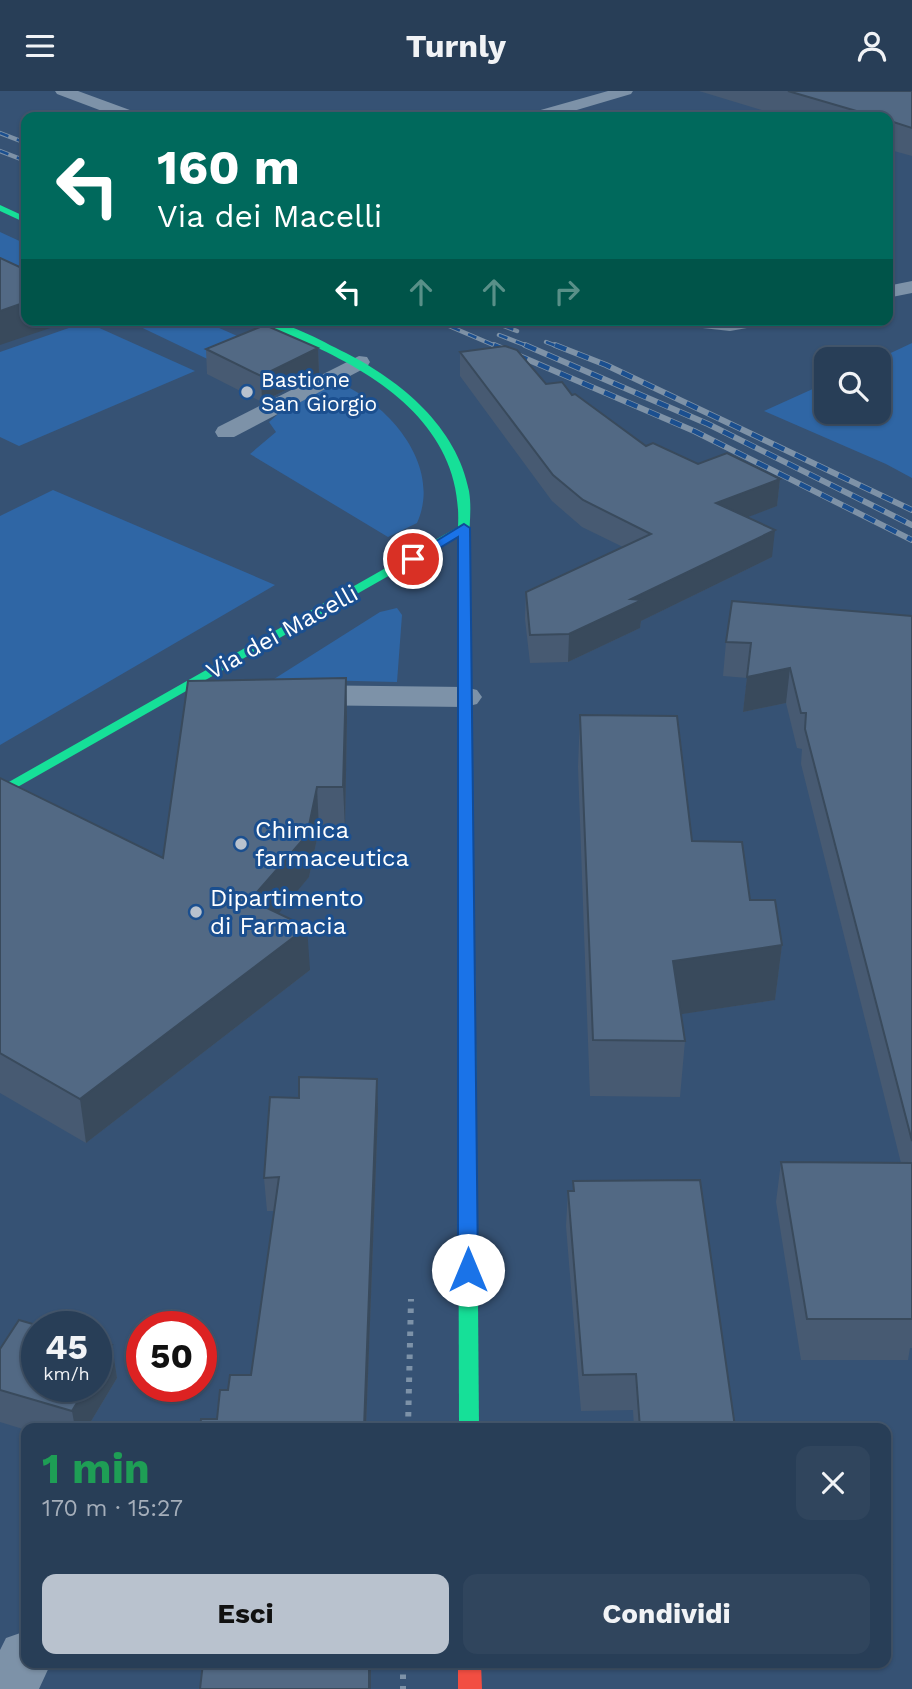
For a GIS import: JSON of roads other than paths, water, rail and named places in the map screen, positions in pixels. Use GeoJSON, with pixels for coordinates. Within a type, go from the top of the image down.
{"type":"FeatureCollection","features":[{"type":"Feature","properties":{"kind":"main road"},"geometry":{"type":"LineString","coordinates":[[0,208],[21,218]]}},
{"type":"Feature","properties":{"kind":"main road"},"geometry":{"type":"LineString","coordinates":[[276,326],[359,362],[398,386],[431,418],[445,438],[457,464],[463,488],[469,1423]]}},
{"type":"Feature","properties":{"kind":"main road","name":"Via dei Macelli"},"geometry":{"type":"LineString","coordinates":[[0,793],[464,528]]}},
{"type":"Feature","properties":{"kind":"main road"},"geometry":{"type":"LineString","coordinates":[[470,1668],[470,1689]]}},
{"type":"Feature","properties":{"kind":"street","name":"Via dei Macelli"},"geometry":{"type":"LineString","coordinates":[[172,693],[466,697]]}},
{"type":"Feature","properties":{"kind":"street"},"geometry":{"type":"LineString","coordinates":[[10,1689],[21,1666]]}},
{"type":"Feature","properties":{"kind":"lane"},"geometry":{"type":"LineString","coordinates":[[63,91],[119,112]]}},
{"type":"Feature","properties":{"kind":"lane"},"geometry":{"type":"LineString","coordinates":[[553,112],[625,91]]}},
{"type":"Feature","properties":{"kind":"lane"},"geometry":{"type":"LineString","coordinates":[[893,291],[912,287]]}},
{"type":"Feature","properties":{"kind":"lane"},"geometry":{"type":"LineString","coordinates":[[226,432],[359,362]]}},
{"type":"Feature","properties":{"kind":"railway"},"geometry":{"type":"LineString","coordinates":[[0,133],[21,141]]}},
{"type":"Feature","properties":{"kind":"railway"},"geometry":{"type":"LineString","coordinates":[[0,151],[21,159]]}},
{"type":"Feature","properties":{"kind":"railway"},"geometry":{"type":"LineString","coordinates":[[449,326],[498,347]]}},
{"type":"Feature","properties":{"kind":"railway"},"geometry":{"type":"LineString","coordinates":[[504,326],[517,331]]}},
{"type":"Feature","properties":{"kind":"railway"},"geometry":{"type":"LineString","coordinates":[[499,335],[526,346]]}},
{"type":"Feature","properties":{"kind":"railway"},"geometry":{"type":"LineString","coordinates":[[546,342],[559,347]]}},
{"type":"Feature","properties":{"kind":"railway"},"geometry":{"type":"LineString","coordinates":[[494,345],[694,431],[912,540]]}},
{"type":"Feature","properties":{"kind":"railway"},"geometry":{"type":"LineString","coordinates":[[555,345],[606,365],[912,510]]}},
{"type":"Feature","properties":{"kind":"railway"},"geometry":{"type":"LineString","coordinates":[[526,346],[708,424],[912,525]]}},
{"type":"Feature","properties":{"kind":"place","name":"Bastione San Giorgio"},"geometry":{"type":"Point","coordinates":[247,392]}},
{"type":"Feature","properties":{"kind":"place","name":"Chimica farmaceutica"},"geometry":{"type":"Point","coordinates":[241,844]}},
{"type":"Feature","properties":{"kind":"place","name":"Dipartimento di Farmacia"},"geometry":{"type":"Point","coordinates":[196,912]}}]}
